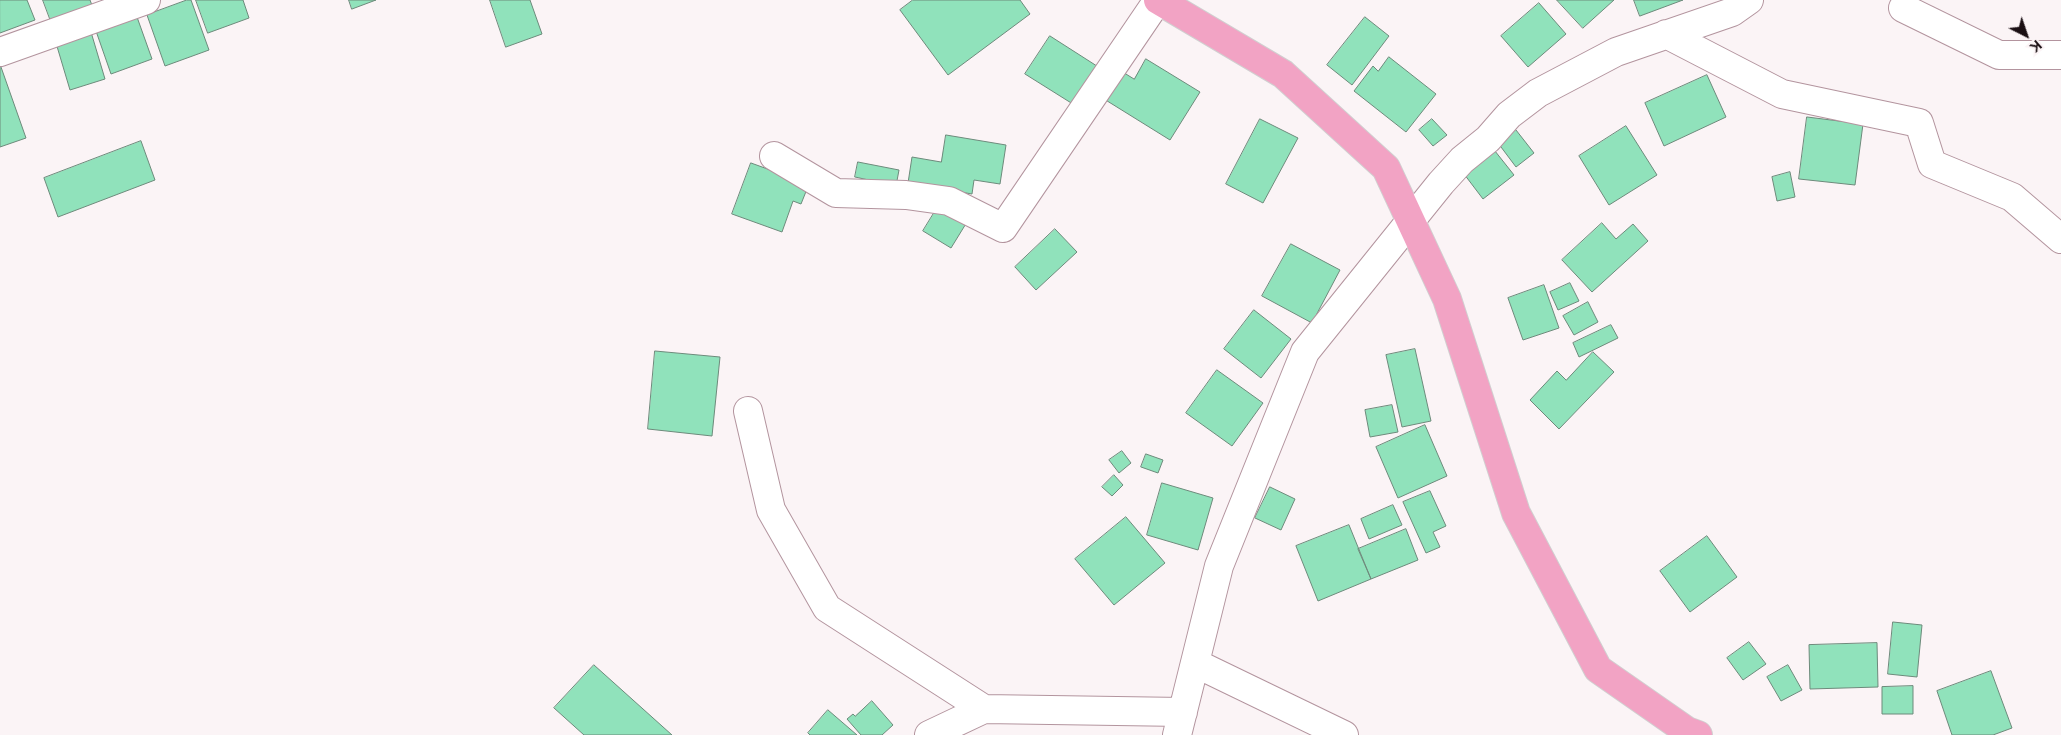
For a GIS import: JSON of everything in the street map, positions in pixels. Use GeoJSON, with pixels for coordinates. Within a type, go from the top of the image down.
{"type":"FeatureCollection","features":[{"type":"Feature","properties":{"kind":"main road"},"geometry":{"type":"LineString","coordinates":[[1158,0],[1283,74],[1386,168],[1447,299],[1516,514],[1598,669],[1687,731],[1698,735]]}},
{"type":"Feature","properties":{"kind":"street"},"geometry":{"type":"LineString","coordinates":[[0,52],[146,0]]}},
{"type":"Feature","properties":{"kind":"street"},"geometry":{"type":"LineString","coordinates":[[774,156],[836,193],[906,195],[949,201],[1003,228],[1158,0]]}},
{"type":"Feature","properties":{"kind":"street"},"geometry":{"type":"LineString","coordinates":[[748,411],[772,510],[827,608],[984,709],[1180,724],[1219,566],[1305,352],[1410,220],[1462,160],[1488,139],[1509,116],[1538,93],[1616,52],[1732,12],[1748,0]]}},
{"type":"Feature","properties":{"kind":"street"},"geometry":{"type":"LineString","coordinates":[[1904,8],[1999,54],[2061,55]]}},
{"type":"Feature","properties":{"kind":"street"},"geometry":{"type":"LineString","coordinates":[[1666,34],[1782,94],[1919,123],[1932,164],[2012,197],[2061,240]]}},
{"type":"Feature","properties":{"kind":"street"},"geometry":{"type":"LineString","coordinates":[[1195,663],[1344,735]]}},
{"type":"Feature","properties":{"kind":"street"},"geometry":{"type":"LineString","coordinates":[[929,735],[984,709]]}},
{"type":"Feature","properties":{"kind":"building"},"geometry":{"type":"Polygon","coordinates":[[[0,0],[27,0],[35,20],[0,33],[0,0]]]}},
{"type":"Feature","properties":{"kind":"building"},"geometry":{"type":"Polygon","coordinates":[[[43,0],[90,0],[93,8],[52,24],[43,0]]]}},
{"type":"Feature","properties":{"kind":"building"},"geometry":{"type":"Polygon","coordinates":[[[191,0],[209,50],[165,66],[147,15],[191,0]]]}},
{"type":"Feature","properties":{"kind":"building"},"geometry":{"type":"Polygon","coordinates":[[[196,0],[243,0],[249,18],[208,33],[196,0]]]}},
{"type":"Feature","properties":{"kind":"building"},"geometry":{"type":"Polygon","coordinates":[[[349,0],[376,0],[352,9],[349,0]]]}},
{"type":"Feature","properties":{"kind":"building"},"geometry":{"type":"Polygon","coordinates":[[[490,0],[530,0],[542,34],[506,47],[490,0]]]}},
{"type":"Feature","properties":{"kind":"building"},"geometry":{"type":"Polygon","coordinates":[[[913,0],[1020,0],[1030,14],[948,75],[900,10],[913,0]]]}},
{"type":"Feature","properties":{"kind":"building"},"geometry":{"type":"Polygon","coordinates":[[[1557,0],[1614,0],[1583,28],[1557,0]]]}},
{"type":"Feature","properties":{"kind":"building"},"geometry":{"type":"Polygon","coordinates":[[[1634,0],[1683,0],[1640,16],[1634,0]]]}},
{"type":"Feature","properties":{"kind":"building"},"geometry":{"type":"Polygon","coordinates":[[[1539,3],[1566,34],[1528,67],[1501,36],[1539,3]]]}},
{"type":"Feature","properties":{"kind":"building"},"geometry":{"type":"Polygon","coordinates":[[[137,17],[152,59],[111,74],[96,31],[137,17]]]}},
{"type":"Feature","properties":{"kind":"building"},"geometry":{"type":"Polygon","coordinates":[[[1365,17],[1389,36],[1352,85],[1327,65],[1365,17]]]}},
{"type":"Feature","properties":{"kind":"building"},"geometry":{"type":"Polygon","coordinates":[[[91,32],[105,79],[70,90],[56,43],[91,32]]]}},
{"type":"Feature","properties":{"kind":"building"},"geometry":{"type":"Polygon","coordinates":[[[1050,36],[1100,68],[1076,106],[1025,74],[1050,36]]]}},
{"type":"Feature","properties":{"kind":"building"},"geometry":{"type":"Polygon","coordinates":[[[1389,57],[1436,94],[1406,132],[1354,91],[1373,66],[1378,71],[1389,57]]]}},
{"type":"Feature","properties":{"kind":"building"},"geometry":{"type":"Polygon","coordinates":[[[1146,59],[1200,92],[1170,140],[1104,99],[1121,71],[1134,79],[1146,59]]]}},
{"type":"Feature","properties":{"kind":"building"},"geometry":{"type":"Polygon","coordinates":[[[0,68],[26,138],[0,147],[0,68]]]}},
{"type":"Feature","properties":{"kind":"building"},"geometry":{"type":"Polygon","coordinates":[[[1707,75],[1726,117],[1664,146],[1645,103],[1707,75]]]}},
{"type":"Feature","properties":{"kind":"building"},"geometry":{"type":"Polygon","coordinates":[[[1807,117],[1863,124],[1855,185],[1799,179],[1807,117]]]}},
{"type":"Feature","properties":{"kind":"building"},"geometry":{"type":"Polygon","coordinates":[[[1260,119],[1298,138],[1263,203],[1226,184],[1260,119]]]}},
{"type":"Feature","properties":{"kind":"building"},"geometry":{"type":"Polygon","coordinates":[[[1432,119],[1447,135],[1433,146],[1419,130],[1432,119]]]}},
{"type":"Feature","properties":{"kind":"building"},"geometry":{"type":"Polygon","coordinates":[[[1626,126],[1657,175],[1609,205],[1579,156],[1626,126]]]}},
{"type":"Feature","properties":{"kind":"building"},"geometry":{"type":"Polygon","coordinates":[[[1516,130],[1534,153],[1516,167],[1498,143],[1516,130]]]}},
{"type":"Feature","properties":{"kind":"building"},"geometry":{"type":"Polygon","coordinates":[[[946,135],[1006,145],[1000,184],[974,180],[972,194],[908,183],[912,157],[941,162],[946,135]]]}},
{"type":"Feature","properties":{"kind":"building"},"geometry":{"type":"Polygon","coordinates":[[[141,141],[155,180],[58,217],[44,178],[141,141]]]}},
{"type":"Feature","properties":{"kind":"building"},"geometry":{"type":"Polygon","coordinates":[[[1491,146],[1514,175],[1483,199],[1461,170],[1491,146]]]}},
{"type":"Feature","properties":{"kind":"building"},"geometry":{"type":"Polygon","coordinates":[[[858,162],[899,170],[896,186],[855,177],[858,162]]]}},
{"type":"Feature","properties":{"kind":"building"},"geometry":{"type":"Polygon","coordinates":[[[751,163],[809,184],[801,204],[793,201],[782,232],[732,214],[751,163]]]}},
{"type":"Feature","properties":{"kind":"building"},"geometry":{"type":"Polygon","coordinates":[[[1790,172],[1795,197],[1777,201],[1772,177],[1790,172]]]}},
{"type":"Feature","properties":{"kind":"building"},"geometry":{"type":"Polygon","coordinates":[[[939,205],[967,222],[951,248],[923,231],[939,205]]]}},
{"type":"Feature","properties":{"kind":"building"},"geometry":{"type":"Polygon","coordinates":[[[1602,223],[1616,239],[1633,224],[1648,241],[1592,292],[1562,260],[1602,223]]]}},
{"type":"Feature","properties":{"kind":"building"},"geometry":{"type":"Polygon","coordinates":[[[1055,229],[1077,252],[1036,290],[1015,267],[1055,229]]]}},
{"type":"Feature","properties":{"kind":"building"},"geometry":{"type":"Polygon","coordinates":[[[1291,244],[1340,270],[1312,323],[1262,296],[1291,244]]]}},
{"type":"Feature","properties":{"kind":"building"},"geometry":{"type":"Polygon","coordinates":[[[1570,283],[1579,301],[1558,310],[1550,292],[1570,283]]]}},
{"type":"Feature","properties":{"kind":"building"},"geometry":{"type":"Polygon","coordinates":[[[1544,285],[1559,328],[1523,340],[1508,298],[1544,285]]]}},
{"type":"Feature","properties":{"kind":"building"},"geometry":{"type":"Polygon","coordinates":[[[1588,302],[1598,322],[1574,335],[1563,316],[1588,302]]]}},
{"type":"Feature","properties":{"kind":"building"},"geometry":{"type":"Polygon","coordinates":[[[1254,310],[1291,339],[1261,378],[1224,349],[1254,310]]]}},
{"type":"Feature","properties":{"kind":"building"},"geometry":{"type":"Polygon","coordinates":[[[1611,325],[1618,338],[1579,357],[1573,343],[1611,325]]]}},
{"type":"Feature","properties":{"kind":"building"},"geometry":{"type":"Polygon","coordinates":[[[1415,349],[1431,421],[1402,427],[1386,355],[1415,349]]]}},
{"type":"Feature","properties":{"kind":"building"},"geometry":{"type":"Polygon","coordinates":[[[655,351],[720,357],[712,436],[648,429],[655,351]]]}},
{"type":"Feature","properties":{"kind":"building"},"geometry":{"type":"Polygon","coordinates":[[[1593,352],[1614,372],[1559,429],[1530,400],[1557,371],[1566,380],[1593,352]]]}},
{"type":"Feature","properties":{"kind":"building"},"geometry":{"type":"Polygon","coordinates":[[[1217,370],[1263,403],[1232,446],[1186,413],[1217,370]]]}},
{"type":"Feature","properties":{"kind":"building"},"geometry":{"type":"Polygon","coordinates":[[[1392,405],[1398,432],[1370,437],[1365,410],[1392,405]]]}},
{"type":"Feature","properties":{"kind":"building"},"geometry":{"type":"Polygon","coordinates":[[[1425,425],[1447,476],[1398,498],[1376,447],[1425,425]]]}},
{"type":"Feature","properties":{"kind":"building"},"geometry":{"type":"Polygon","coordinates":[[[1122,451],[1131,463],[1119,473],[1109,460],[1122,451]]]}},
{"type":"Feature","properties":{"kind":"building"},"geometry":{"type":"Polygon","coordinates":[[[1146,454],[1163,460],[1158,473],[1141,467],[1146,454]]]}},
{"type":"Feature","properties":{"kind":"building"},"geometry":{"type":"Polygon","coordinates":[[[1114,475],[1123,485],[1112,496],[1102,487],[1114,475]]]}},
{"type":"Feature","properties":{"kind":"building"},"geometry":{"type":"Polygon","coordinates":[[[1162,483],[1213,498],[1198,550],[1147,535],[1162,483]]]}},
{"type":"Feature","properties":{"kind":"building"},"geometry":{"type":"Polygon","coordinates":[[[1270,487],[1295,499],[1281,530],[1255,518],[1270,487]]]}},
{"type":"Feature","properties":{"kind":"building"},"geometry":{"type":"Polygon","coordinates":[[[1430,491],[1446,526],[1433,532],[1440,547],[1426,553],[1403,502],[1430,491]]]}},
{"type":"Feature","properties":{"kind":"building"},"geometry":{"type":"Polygon","coordinates":[[[1393,505],[1402,525],[1369,539],[1361,519],[1393,505]]]}},
{"type":"Feature","properties":{"kind":"building"},"geometry":{"type":"Polygon","coordinates":[[[1126,517],[1165,563],[1114,605],[1075,559],[1126,517]]]}},
{"type":"Feature","properties":{"kind":"building"},"geometry":{"type":"Polygon","coordinates":[[[1349,525],[1371,579],[1318,601],[1296,546],[1349,525]]]}},
{"type":"Feature","properties":{"kind":"building"},"geometry":{"type":"Polygon","coordinates":[[[1406,529],[1418,560],[1371,579],[1358,549],[1406,529]]]}},
{"type":"Feature","properties":{"kind":"building"},"geometry":{"type":"Polygon","coordinates":[[[1707,536],[1737,577],[1690,612],[1660,571],[1707,536]]]}},
{"type":"Feature","properties":{"kind":"building"},"geometry":{"type":"Polygon","coordinates":[[[1893,622],[1922,625],[1917,677],[1888,674],[1893,622]]]}},
{"type":"Feature","properties":{"kind":"building"},"geometry":{"type":"Polygon","coordinates":[[[1749,642],[1766,664],[1743,680],[1727,658],[1749,642]]]}},
{"type":"Feature","properties":{"kind":"building"},"geometry":{"type":"Polygon","coordinates":[[[1877,643],[1878,687],[1810,689],[1809,645],[1877,643]]]}},
{"type":"Feature","properties":{"kind":"building"},"geometry":{"type":"Polygon","coordinates":[[[594,665],[672,735],[584,735],[554,708],[594,665]]]}},
{"type":"Feature","properties":{"kind":"building"},"geometry":{"type":"Polygon","coordinates":[[[1788,665],[1802,690],[1781,701],[1767,677],[1788,665]]]}},
{"type":"Feature","properties":{"kind":"building"},"geometry":{"type":"Polygon","coordinates":[[[1991,671],[2012,728],[1993,735],[1952,735],[1937,691],[1991,671]]]}},
{"type":"Feature","properties":{"kind":"building"},"geometry":{"type":"Polygon","coordinates":[[[1913,686],[1913,714],[1882,714],[1882,687],[1913,686]]]}},
{"type":"Feature","properties":{"kind":"building"},"geometry":{"type":"Polygon","coordinates":[[[872,701],[893,725],[882,735],[861,735],[847,719],[853,714],[855,716],[872,701]]]}},
{"type":"Feature","properties":{"kind":"building"},"geometry":{"type":"Polygon","coordinates":[[[828,710],[857,735],[810,735],[808,733],[828,710]]]}}]}
